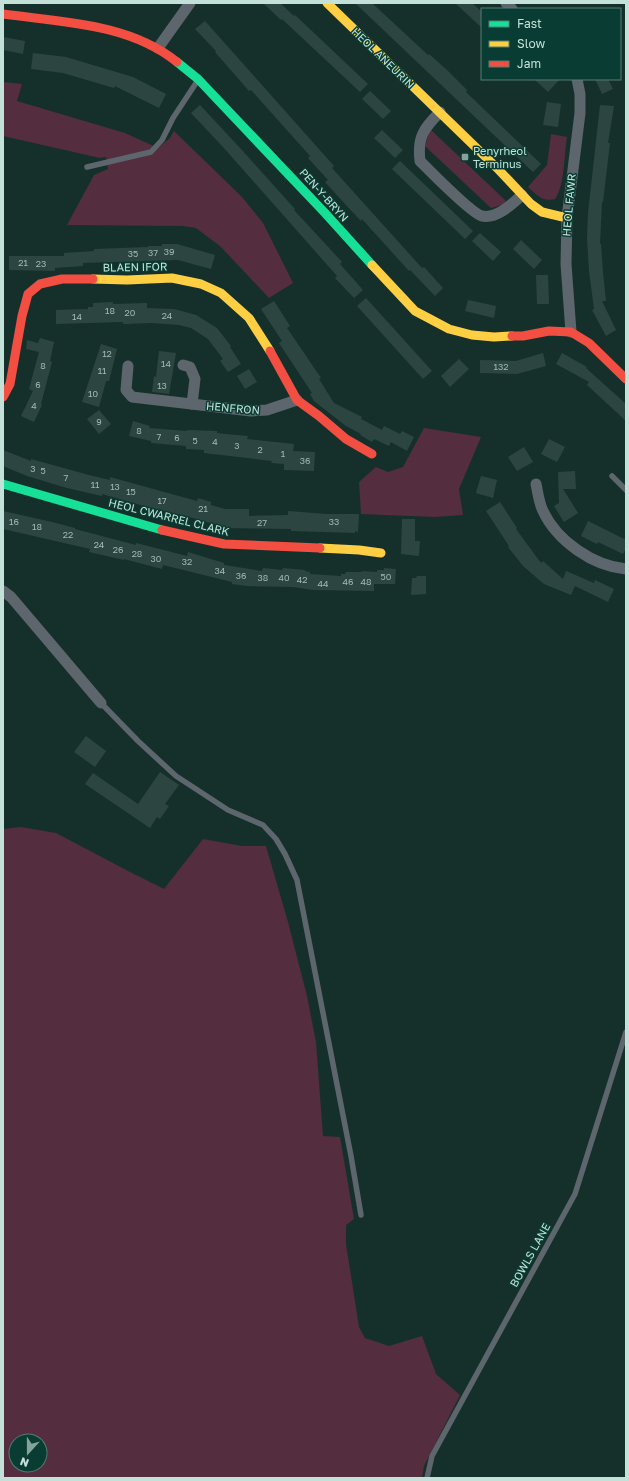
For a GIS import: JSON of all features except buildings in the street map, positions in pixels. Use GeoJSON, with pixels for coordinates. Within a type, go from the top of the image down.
{"type":"FeatureCollection","features":[{"type":"Feature","properties":{"kind":"street"},"geometry":{"type":"LineString","coordinates":[[158,48],[190,3]]}},
{"type":"Feature","properties":{"kind":"street","name":"HEOL ANEURIN"},"geometry":{"type":"LineString","coordinates":[[327,3],[497,168],[522,195],[540,211],[552,216],[567,218]]}},
{"type":"Feature","properties":{"kind":"street","name":"PEN-Y-BRYN"},"geometry":{"type":"LineString","coordinates":[[3,14],[88,25],[123,34],[158,48],[198,79],[320,207],[392,288],[415,311],[449,330],[472,335],[494,337],[523,336],[549,331],[571,332],[589,343],[626,379]]}},
{"type":"Feature","properties":{"kind":"street","name":"HEOL FAWR"},"geometry":{"type":"LineString","coordinates":[[571,332],[566,264],[567,218],[580,108],[580,94],[577,80]]}},
{"type":"Feature","properties":{"kind":"street"},"geometry":{"type":"LineString","coordinates":[[440,112],[429,123],[423,132],[420,140],[420,161],[471,209],[482,216],[494,215],[505,209],[522,195]]}},
{"type":"Feature","properties":{"kind":"street","name":"BLAEN IFOR"},"geometry":{"type":"LineString","coordinates":[[3,397],[10,384],[22,316],[28,294],[40,284],[62,279],[127,280],[172,278],[201,284],[222,293],[250,318],[273,355],[297,400],[346,438],[372,454]]}},
{"type":"Feature","properties":{"kind":"street","name":"HENFRON"},"geometry":{"type":"LineString","coordinates":[[183,365],[190,367],[195,379],[192,404]]}},
{"type":"Feature","properties":{"kind":"street","name":"HENFRON"},"geometry":{"type":"LineString","coordinates":[[128,366],[126,390],[132,397],[259,411],[267,410],[297,400]]}},
{"type":"Feature","properties":{"kind":"street","name":"HEOL CWARREL CLARK"},"geometry":{"type":"LineString","coordinates":[[3,484],[151,527],[224,544],[359,550],[382,553]]}},
{"type":"Feature","properties":{"kind":"street"},"geometry":{"type":"LineString","coordinates":[[536,484],[543,511],[559,534],[574,547],[595,560],[626,569]]}},
{"type":"Feature","properties":{"kind":"street"},"geometry":{"type":"LineString","coordinates":[[3,591],[11,597],[101,703]]}},
{"type":"Feature","properties":{"kind":"lane"},"geometry":{"type":"LineString","coordinates":[[87,167],[151,152],[162,140],[173,118],[198,79]]}},
{"type":"Feature","properties":{"kind":"lane"},"geometry":{"type":"LineString","coordinates":[[612,476],[626,490]]}},
{"type":"Feature","properties":{"kind":"lane"},"geometry":{"type":"LineString","coordinates":[[101,703],[138,741],[176,776],[228,810],[262,825],[276,839],[288,859],[297,880],[351,1156],[361,1215]]}},
{"type":"Feature","properties":{"kind":"lane","name":"BOWLS LANE"},"geometry":{"type":"LineString","coordinates":[[427,1478],[432,1456],[575,1194],[626,1032]]}},
{"type":"Feature","properties":{"kind":"shaded area"},"geometry":{"type":"Polygon","coordinates":[[[3,82],[22,84],[17,101],[125,133],[158,148],[170,138],[174,131],[242,197],[263,223],[293,283],[269,298],[220,246],[196,228],[183,226],[67,225],[94,175],[108,169],[106,157],[100,158],[3,136],[3,82]]]}},
{"type":"Feature","properties":{"kind":"shaded area"},"geometry":{"type":"Polygon","coordinates":[[[430,129],[505,200],[506,204],[491,208],[425,146],[430,129]]]}},
{"type":"Feature","properties":{"kind":"shaded area"},"geometry":{"type":"Polygon","coordinates":[[[551,134],[567,137],[561,186],[555,199],[547,200],[534,193],[528,187],[547,165],[551,134]]]}},
{"type":"Feature","properties":{"kind":"shaded area"},"geometry":{"type":"Polygon","coordinates":[[[424,428],[481,437],[459,489],[463,515],[435,517],[361,514],[359,482],[376,467],[388,472],[403,467],[424,428]]]}},
{"type":"Feature","properties":{"kind":"shaded area"},"geometry":{"type":"Polygon","coordinates":[[[21,827],[56,833],[164,889],[203,839],[242,846],[266,846],[307,996],[316,1042],[323,1136],[340,1137],[354,1219],[346,1225],[346,1244],[359,1327],[365,1338],[389,1346],[422,1336],[436,1374],[460,1395],[424,1466],[422,1478],[3,1478],[3,829],[21,827]]]}},
{"type":"Feature","properties":{"kind":"traffic: fast"},"geometry":{"type":"LineString","coordinates":[[177,62],[198,79],[325,213],[372,265]]}},
{"type":"Feature","properties":{"kind":"traffic: fast"},"geometry":{"type":"LineString","coordinates":[[3,484],[162,530]]}},
{"type":"Feature","properties":{"kind":"traffic: slow"},"geometry":{"type":"LineString","coordinates":[[327,3],[497,168],[531,204],[542,212],[567,218]]}},
{"type":"Feature","properties":{"kind":"traffic: slow"},"geometry":{"type":"LineString","coordinates":[[372,265],[415,311],[449,329],[472,335],[494,337],[512,336]]}},
{"type":"Feature","properties":{"kind":"traffic: slow"},"geometry":{"type":"LineString","coordinates":[[93,279],[127,280],[172,278],[201,284],[221,293],[249,318],[270,351]]}},
{"type":"Feature","properties":{"kind":"traffic: slow"},"geometry":{"type":"LineString","coordinates":[[320,548],[381,553]]}},
{"type":"Feature","properties":{"kind":"traffic: jam"},"geometry":{"type":"LineString","coordinates":[[3,14],[71,22],[116,32],[138,39],[158,49],[177,62]]}},
{"type":"Feature","properties":{"kind":"traffic: jam"},"geometry":{"type":"LineString","coordinates":[[3,397],[10,384],[22,316],[28,294],[40,284],[62,279],[93,279]]}},
{"type":"Feature","properties":{"kind":"traffic: jam"},"geometry":{"type":"LineString","coordinates":[[512,336],[523,336],[549,331],[571,332],[589,343],[626,379]]}},
{"type":"Feature","properties":{"kind":"traffic: jam"},"geometry":{"type":"LineString","coordinates":[[270,351],[297,400],[346,439],[372,454]]}},
{"type":"Feature","properties":{"kind":"traffic: jam"},"geometry":{"type":"LineString","coordinates":[[162,530],[224,544],[320,548]]}},
{"type":"Feature","properties":{"kind":"place","name":"Penyrheol Terminus"},"geometry":{"type":"Point","coordinates":[465,157]}}]}
